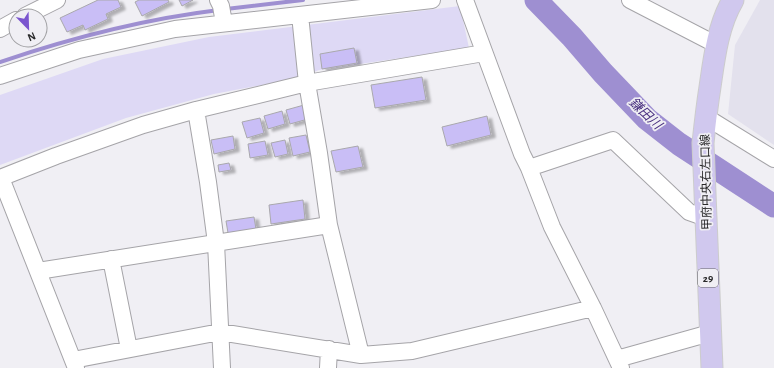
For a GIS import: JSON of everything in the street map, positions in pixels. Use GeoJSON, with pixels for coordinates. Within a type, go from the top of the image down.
{"type":"FeatureCollection","features":[{"type":"Feature","properties":{"kind":"main road","name":"甲府中央右左口線"},"geometry":{"type":"LineString","coordinates":[[712,368],[704,143],[715,50],[723,24],[733,0]]}},
{"type":"Feature","properties":{"kind":"street"},"geometry":{"type":"LineString","coordinates":[[41,8],[57,0]]}},
{"type":"Feature","properties":{"kind":"street"},"geometry":{"type":"LineString","coordinates":[[0,76],[79,50],[175,29],[223,8],[300,15],[432,0]]}},
{"type":"Feature","properties":{"kind":"street"},"geometry":{"type":"LineString","coordinates":[[466,0],[522,154],[552,227],[594,308],[619,363],[710,333]]}},
{"type":"Feature","properties":{"kind":"street"},"geometry":{"type":"LineString","coordinates":[[630,0],[717,45]]}},
{"type":"Feature","properties":{"kind":"street"},"geometry":{"type":"LineString","coordinates":[[300,15],[307,84],[319,153],[329,225],[361,355]]}},
{"type":"Feature","properties":{"kind":"street"},"geometry":{"type":"LineString","coordinates":[[484,53],[307,84],[196,110],[144,125],[56,156],[0,178],[75,364],[129,349],[220,332],[361,355],[412,351],[594,308]]}},
{"type":"Feature","properties":{"kind":"street"},"geometry":{"type":"LineString","coordinates":[[196,110],[216,243],[222,368]]}},
{"type":"Feature","properties":{"kind":"street"},"geometry":{"type":"LineString","coordinates":[[706,117],[774,159]]}},
{"type":"Feature","properties":{"kind":"street"},"geometry":{"type":"LineString","coordinates":[[529,168],[613,140],[689,212],[706,218]]}},
{"type":"Feature","properties":{"kind":"street"},"geometry":{"type":"LineString","coordinates":[[38,271],[329,225]]}},
{"type":"Feature","properties":{"kind":"street"},"geometry":{"type":"LineString","coordinates":[[111,259],[129,349]]}},
{"type":"Feature","properties":{"kind":"street"},"geometry":{"type":"LineString","coordinates":[[328,368],[329,349]]}},
{"type":"Feature","properties":{"kind":"shaded area"},"geometry":{"type":"Polygon","coordinates":[[[760,0],[774,0],[774,145],[728,114],[735,45],[760,0]]]}},
{"type":"Feature","properties":{"kind":"shaded area"},"geometry":{"type":"Polygon","coordinates":[[[460,6],[469,48],[319,70],[298,78],[214,94],[126,118],[0,165],[0,95],[103,59],[209,37],[460,6]]]}},
{"type":"Feature","properties":{"kind":"building"},"geometry":{"type":"Polygon","coordinates":[[[98,0],[118,0],[121,7],[106,14],[108,19],[85,30],[83,25],[67,32],[60,18],[98,0]]]}},
{"type":"Feature","properties":{"kind":"building"},"geometry":{"type":"Polygon","coordinates":[[[139,0],[168,0],[169,2],[142,16],[135,2],[139,0]]]}},
{"type":"Feature","properties":{"kind":"building"},"geometry":{"type":"Polygon","coordinates":[[[179,0],[193,0],[182,6],[179,0]]]}},
{"type":"Feature","properties":{"kind":"building"},"geometry":{"type":"Polygon","coordinates":[[[354,48],[357,63],[322,69],[320,54],[354,48]]]}},
{"type":"Feature","properties":{"kind":"building"},"geometry":{"type":"Polygon","coordinates":[[[422,77],[426,100],[375,108],[371,85],[422,77]]]}},
{"type":"Feature","properties":{"kind":"building"},"geometry":{"type":"Polygon","coordinates":[[[304,105],[308,119],[290,124],[286,110],[304,105]]]}},
{"type":"Feature","properties":{"kind":"building"},"geometry":{"type":"Polygon","coordinates":[[[282,111],[285,124],[268,129],[264,116],[282,111]]]}},
{"type":"Feature","properties":{"kind":"building"},"geometry":{"type":"Polygon","coordinates":[[[487,116],[491,135],[447,146],[442,127],[487,116]]]}},
{"type":"Feature","properties":{"kind":"building"},"geometry":{"type":"Polygon","coordinates":[[[260,118],[264,133],[247,138],[242,122],[260,118]]]}},
{"type":"Feature","properties":{"kind":"building"},"geometry":{"type":"Polygon","coordinates":[[[306,135],[310,152],[293,156],[289,138],[306,135]]]}},
{"type":"Feature","properties":{"kind":"building"},"geometry":{"type":"Polygon","coordinates":[[[233,136],[235,149],[214,154],[211,140],[233,136]]]}},
{"type":"Feature","properties":{"kind":"building"},"geometry":{"type":"Polygon","coordinates":[[[285,140],[288,154],[275,157],[271,143],[285,140]]]}},
{"type":"Feature","properties":{"kind":"building"},"geometry":{"type":"Polygon","coordinates":[[[265,141],[268,155],[250,158],[248,144],[265,141]]]}},
{"type":"Feature","properties":{"kind":"building"},"geometry":{"type":"Polygon","coordinates":[[[358,146],[363,167],[336,172],[331,151],[358,146]]]}},
{"type":"Feature","properties":{"kind":"building"},"geometry":{"type":"Polygon","coordinates":[[[229,163],[231,170],[219,172],[218,165],[229,163]]]}},
{"type":"Feature","properties":{"kind":"building"},"geometry":{"type":"Polygon","coordinates":[[[303,200],[305,219],[271,224],[269,205],[303,200]]]}},
{"type":"Feature","properties":{"kind":"building"},"geometry":{"type":"Polygon","coordinates":[[[254,217],[256,229],[228,233],[226,221],[254,217]]]}},
{"type":"Feature","properties":{"kind":"waterway"},"geometry":{"type":"LineString","coordinates":[[226,9],[303,0]]}},
{"type":"Feature","properties":{"kind":"waterway","name":"鎌田川"},"geometry":{"type":"LineString","coordinates":[[536,0],[647,119],[679,144],[774,206]]}},
{"type":"Feature","properties":{"kind":"waterway"},"geometry":{"type":"LineString","coordinates":[[0,62],[108,30],[219,10]]}}]}
